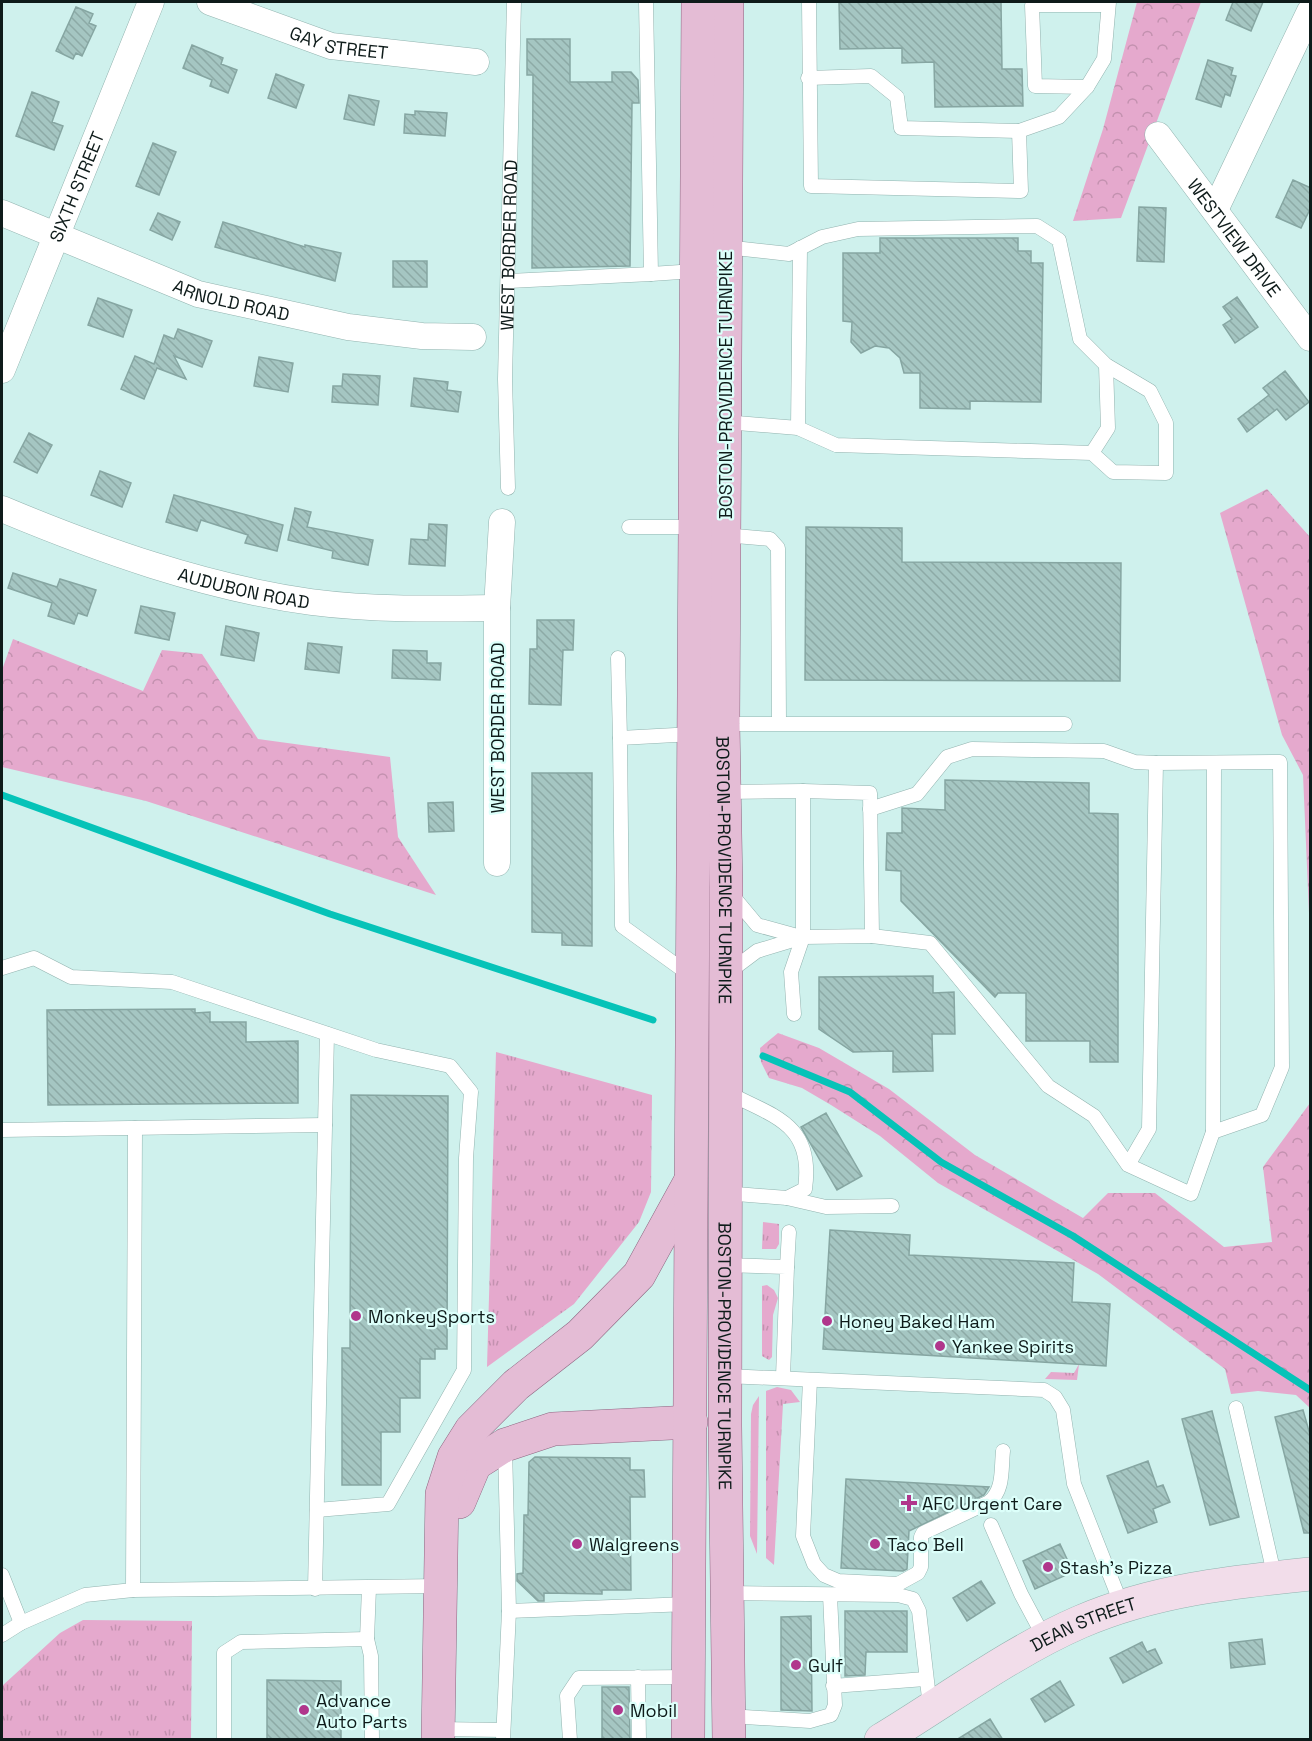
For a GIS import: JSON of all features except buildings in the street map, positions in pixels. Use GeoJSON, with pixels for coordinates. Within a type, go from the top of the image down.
{"type":"FeatureCollection","features":[{"type":"Feature","properties":{"kind":"main road","name":"BOSTON-PROVIDENCE TURNPIKE"},"geometry":{"type":"LineString","coordinates":[[688,1740],[693,978],[708,729],[709,531],[696,271],[698,2]]}},
{"type":"Feature","properties":{"kind":"main road","name":"BOSTON-PROVIDENCE TURNPIKE"},"geometry":{"type":"LineString","coordinates":[[709,531],[724,422],[727,2]]}},
{"type":"Feature","properties":{"kind":"main road","name":"BOSTON-PROVIDENCE TURNPIKE"},"geometry":{"type":"LineString","coordinates":[[708,729],[724,792],[726,887],[724,1265],[729,1728]]}},
{"type":"Feature","properties":{"kind":"main road"},"geometry":{"type":"LineString","coordinates":[[438,1734],[441,1494],[454,1457],[471,1430],[516,1385],[580,1335],[639,1275],[692,1178]]}},
{"type":"Feature","properties":{"kind":"main road"},"geometry":{"type":"LineString","coordinates":[[440,1586],[464,1486],[475,1464],[505,1445],[553,1428],[691,1422]]}},
{"type":"Feature","properties":{"kind":"main road","name":"DEAN STREET"},"geometry":{"type":"LineString","coordinates":[[880,1740],[928,1694],[1081,1622],[1122,1606],[1208,1585],[1311,1574]]}},
{"type":"Feature","properties":{"kind":"street","name":"SIXTH STREET"},"geometry":{"type":"LineString","coordinates":[[2,370],[151,2]]}},
{"type":"Feature","properties":{"kind":"street","name":"GAY STREET"},"geometry":{"type":"LineString","coordinates":[[210,2],[331,46],[476,62]]}},
{"type":"Feature","properties":{"kind":"street"},"geometry":{"type":"LineString","coordinates":[[1215,210],[1311,11]]}},
{"type":"Feature","properties":{"kind":"street","name":"WESTVIEW DRIVE"},"geometry":{"type":"LineString","coordinates":[[1158,135],[1311,338]]}},
{"type":"Feature","properties":{"kind":"street","name":"ARNOLD ROAD"},"geometry":{"type":"LineString","coordinates":[[2,213],[58,234],[198,294],[348,327],[422,336],[473,337]]}},
{"type":"Feature","properties":{"kind":"street","name":"AUDUBON ROAD"},"geometry":{"type":"LineString","coordinates":[[2,509],[76,540],[195,578],[310,602],[411,609],[497,608]]}},
{"type":"Feature","properties":{"kind":"street","name":"WEST BORDER ROAD"},"geometry":{"type":"LineString","coordinates":[[497,863],[497,608],[502,522]]}},
{"type":"Feature","properties":{"kind":"lane","name":"WEST BORDER ROAD"},"geometry":{"type":"LineString","coordinates":[[508,488],[505,379],[514,2]]}},
{"type":"Feature","properties":{"kind":"lane"},"geometry":{"type":"LineString","coordinates":[[646,2],[651,274]]}},
{"type":"Feature","properties":{"kind":"lane"},"geometry":{"type":"LineString","coordinates":[[809,2],[808,78],[811,186],[1021,191],[1018,131]]}},
{"type":"Feature","properties":{"kind":"lane"},"geometry":{"type":"LineString","coordinates":[[808,78],[871,76],[897,98],[901,128],[1018,131],[1059,117],[1087,87],[1104,59],[1109,3],[1032,5],[1035,86],[1087,87]]}},
{"type":"Feature","properties":{"kind":"lane"},"geometry":{"type":"LineString","coordinates":[[724,422],[798,428],[836,445],[1092,453],[1113,472],[1166,473],[1166,423],[1150,391],[1106,365],[1080,339],[1059,240],[1037,226],[858,229],[822,237],[789,254],[725,247]]}},
{"type":"Feature","properties":{"kind":"lane"},"geometry":{"type":"LineString","coordinates":[[798,428],[800,248]]}},
{"type":"Feature","properties":{"kind":"lane"},"geometry":{"type":"LineString","coordinates":[[509,281],[696,271]]}},
{"type":"Feature","properties":{"kind":"lane"},"geometry":{"type":"LineString","coordinates":[[1092,453],[1108,428],[1106,365]]}},
{"type":"Feature","properties":{"kind":"lane"},"geometry":{"type":"LineString","coordinates":[[629,527],[709,531],[770,538],[778,548],[779,723]]}},
{"type":"Feature","properties":{"kind":"lane"},"geometry":{"type":"LineString","coordinates":[[618,658],[622,926],[693,978]]}},
{"type":"Feature","properties":{"kind":"lane"},"geometry":{"type":"LineString","coordinates":[[620,738],[779,723],[1065,724]]}},
{"type":"Feature","properties":{"kind":"lane"},"geometry":{"type":"LineString","coordinates":[[870,809],[917,794],[947,757],[972,749],[1104,751],[1135,762],[1156,763],[1280,762],[1282,1067],[1262,1115],[1213,1132]]}},
{"type":"Feature","properties":{"kind":"lane"},"geometry":{"type":"LineString","coordinates":[[1128,1165],[1149,1129],[1156,763]]}},
{"type":"Feature","properties":{"kind":"lane"},"geometry":{"type":"LineString","coordinates":[[725,975],[757,951],[803,938],[872,936],[930,943],[1048,1086],[1094,1116],[1128,1165],[1191,1194],[1213,1132],[1214,763]]}},
{"type":"Feature","properties":{"kind":"lane"},"geometry":{"type":"LineString","coordinates":[[794,1014],[791,972],[803,938],[803,791]]}},
{"type":"Feature","properties":{"kind":"lane"},"geometry":{"type":"LineString","coordinates":[[724,792],[870,793],[872,936]]}},
{"type":"Feature","properties":{"kind":"lane"},"geometry":{"type":"LineString","coordinates":[[726,887],[757,926],[803,938]]}},
{"type":"Feature","properties":{"kind":"lane"},"geometry":{"type":"LineString","coordinates":[[2,968],[34,958],[71,976],[172,982],[376,1050],[450,1066],[471,1092],[466,1158],[464,1371],[388,1504],[317,1510]]}},
{"type":"Feature","properties":{"kind":"lane"},"geometry":{"type":"LineString","coordinates":[[315,1589],[327,1034]]}},
{"type":"Feature","properties":{"kind":"lane"},"geometry":{"type":"LineString","coordinates":[[725,1092],[788,1123],[799,1139],[808,1165],[805,1189],[787,1197]]}},
{"type":"Feature","properties":{"kind":"lane"},"geometry":{"type":"LineString","coordinates":[[2,1130],[325,1125]]}},
{"type":"Feature","properties":{"kind":"lane"},"geometry":{"type":"LineString","coordinates":[[133,1590],[135,1128]]}},
{"type":"Feature","properties":{"kind":"lane"},"geometry":{"type":"LineString","coordinates":[[724,1193],[787,1197],[826,1207],[892,1206]]}},
{"type":"Feature","properties":{"kind":"lane"},"geometry":{"type":"LineString","coordinates":[[783,1377],[789,1232]]}},
{"type":"Feature","properties":{"kind":"lane"},"geometry":{"type":"LineString","coordinates":[[724,1265],[787,1267]]}},
{"type":"Feature","properties":{"kind":"lane"},"geometry":{"type":"LineString","coordinates":[[726,1376],[1044,1390],[1051,1393],[1065,1416],[1078,1494],[1122,1606]]}},
{"type":"Feature","properties":{"kind":"lane"},"geometry":{"type":"LineString","coordinates":[[810,1380],[803,1536],[806,1550],[819,1571],[830,1579],[864,1584],[898,1584],[918,1573],[921,1568],[923,1533],[989,1502],[996,1496],[1001,1482],[1003,1451]]}},
{"type":"Feature","properties":{"kind":"lane"},"geometry":{"type":"LineString","coordinates":[[1236,1408],[1275,1578]]}},
{"type":"Feature","properties":{"kind":"lane"},"geometry":{"type":"LineString","coordinates":[[438,1734],[503,1735],[509,1611],[505,1445]]}},
{"type":"Feature","properties":{"kind":"lane"},"geometry":{"type":"LineString","coordinates":[[991,1525],[1044,1639]]}},
{"type":"Feature","properties":{"kind":"lane"},"geometry":{"type":"LineString","coordinates":[[2,1575],[21,1623]]}},
{"type":"Feature","properties":{"kind":"lane"},"geometry":{"type":"LineString","coordinates":[[2,1635],[21,1623],[85,1595],[133,1590],[440,1586]]}},
{"type":"Feature","properties":{"kind":"lane"},"geometry":{"type":"LineString","coordinates":[[369,1588],[367,1640],[370,1656],[372,1740]]}},
{"type":"Feature","properties":{"kind":"lane"},"geometry":{"type":"LineString","coordinates":[[727,1593],[898,1595],[913,1599],[919,1611],[928,1694],[833,1686]]}},
{"type":"Feature","properties":{"kind":"lane"},"geometry":{"type":"LineString","coordinates":[[729,1728],[819,1720],[831,1715],[835,1705],[830,1595]]}},
{"type":"Feature","properties":{"kind":"lane"},"geometry":{"type":"LineString","coordinates":[[509,1611],[689,1604]]}},
{"type":"Feature","properties":{"kind":"lane"},"geometry":{"type":"LineString","coordinates":[[224,1740],[224,1653],[241,1642],[367,1640]]}},
{"type":"Feature","properties":{"kind":"lane"},"geometry":{"type":"LineString","coordinates":[[638,1677],[639,1740]]}},
{"type":"Feature","properties":{"kind":"lane"},"geometry":{"type":"LineString","coordinates":[[570,1740],[567,1696],[579,1678],[689,1677]]}},
{"type":"Feature","properties":{"kind":"green space"},"geometry":{"type":"Polygon","coordinates":[[[1137,2],[1201,2],[1121,218],[1073,221],[1103,129],[1137,2]]]}},
{"type":"Feature","properties":{"kind":"green space"},"geometry":{"type":"Polygon","coordinates":[[[1267,489],[1310,537],[1310,936],[1303,775],[1282,735],[1220,513],[1267,489]]]}},
{"type":"Feature","properties":{"kind":"green space"},"geometry":{"type":"Polygon","coordinates":[[[13,639],[143,691],[162,650],[202,654],[258,739],[390,757],[398,837],[436,895],[146,801],[2,767],[2,670],[13,639]]]}},
{"type":"Feature","properties":{"kind":"green space"},"geometry":{"type":"Polygon","coordinates":[[[778,1033],[819,1048],[889,1089],[975,1155],[1083,1218],[1108,1193],[1155,1193],[1224,1247],[1272,1242],[1263,1167],[1310,1103],[1310,1408],[1296,1395],[1258,1391],[1231,1394],[1225,1369],[1098,1274],[938,1183],[880,1136],[831,1105],[802,1088],[769,1078],[761,1062],[760,1048],[778,1033]]]}},
{"type":"Feature","properties":{"kind":"green space"},"geometry":{"type":"Polygon","coordinates":[[[496,1052],[652,1095],[651,1192],[639,1222],[574,1304],[487,1367],[496,1052]]]}},
{"type":"Feature","properties":{"kind":"green space"},"geometry":{"type":"Polygon","coordinates":[[[763,1222],[779,1224],[779,1244],[776,1249],[762,1249],[763,1222]]]}},
{"type":"Feature","properties":{"kind":"green space"},"geometry":{"type":"Polygon","coordinates":[[[767,1285],[774,1290],[778,1298],[773,1315],[772,1357],[769,1360],[762,1356],[762,1286],[767,1285]]]}},
{"type":"Feature","properties":{"kind":"green space"},"geometry":{"type":"Polygon","coordinates":[[[1079,1364],[1077,1380],[1045,1379],[1051,1372],[1074,1373],[1079,1364]]]}},
{"type":"Feature","properties":{"kind":"green space"},"geometry":{"type":"Polygon","coordinates":[[[777,1387],[791,1390],[800,1402],[783,1404],[774,1565],[766,1558],[766,1391],[777,1387]]]}},
{"type":"Feature","properties":{"kind":"green space"},"geometry":{"type":"Polygon","coordinates":[[[759,1396],[757,1554],[750,1536],[751,1414],[753,1405],[759,1396]]]}},
{"type":"Feature","properties":{"kind":"green space"},"geometry":{"type":"Polygon","coordinates":[[[83,1620],[192,1621],[191,1739],[2,1739],[2,1686],[60,1633],[83,1620]]]}},
{"type":"Feature","properties":{"kind":"waterway"},"geometry":{"type":"LineString","coordinates":[[2,795],[330,914],[653,1020]]}},
{"type":"Feature","properties":{"kind":"waterway"},"geometry":{"type":"LineString","coordinates":[[763,1056],[850,1092],[941,1162],[1073,1236],[1310,1390]]}},
{"type":"Feature","properties":{"kind":"place","name":"MonkeySports"},"geometry":{"type":"Point","coordinates":[356,1316]}},
{"type":"Feature","properties":{"kind":"place","name":"Honey Baked Ham"},"geometry":{"type":"Point","coordinates":[827,1321]}},
{"type":"Feature","properties":{"kind":"place","name":"Yankee Spirits"},"geometry":{"type":"Point","coordinates":[940,1346]}},
{"type":"Feature","properties":{"kind":"place","name":"AFC Urgent Care"},"geometry":{"type":"Point","coordinates":[909,1503]}},
{"type":"Feature","properties":{"kind":"place","name":"Walgreens"},"geometry":{"type":"Point","coordinates":[577,1544]}},
{"type":"Feature","properties":{"kind":"place","name":"Taco Bell"},"geometry":{"type":"Point","coordinates":[875,1544]}},
{"type":"Feature","properties":{"kind":"place","name":"Stash's Pizza"},"geometry":{"type":"Point","coordinates":[1048,1567]}},
{"type":"Feature","properties":{"kind":"place","name":"Gulf"},"geometry":{"type":"Point","coordinates":[796,1665]}},
{"type":"Feature","properties":{"kind":"place","name":"Advance Auto Parts"},"geometry":{"type":"Point","coordinates":[304,1710]}},
{"type":"Feature","properties":{"kind":"place","name":"Mobil"},"geometry":{"type":"Point","coordinates":[618,1710]}}]}
